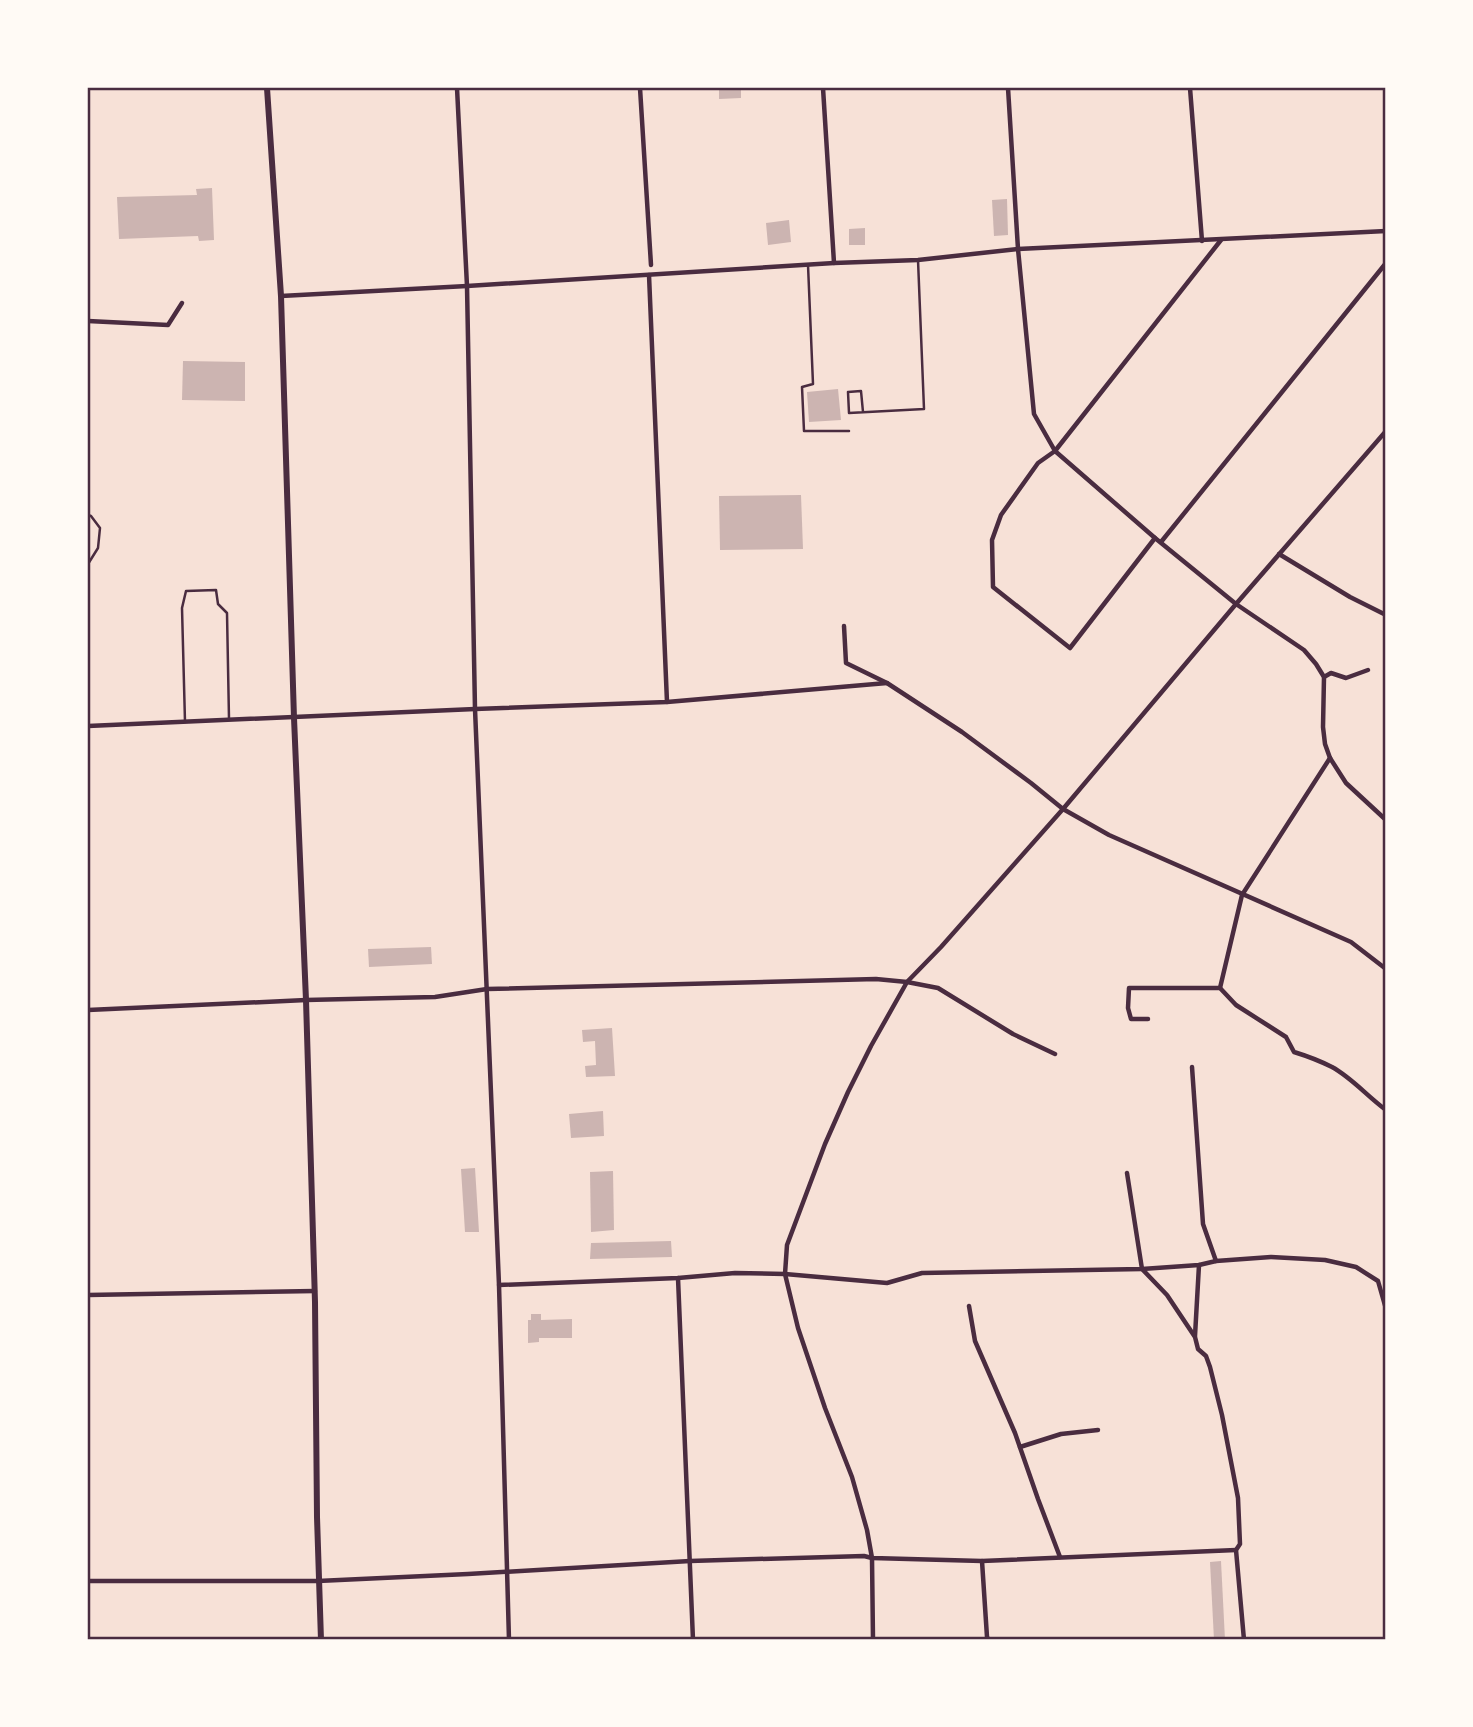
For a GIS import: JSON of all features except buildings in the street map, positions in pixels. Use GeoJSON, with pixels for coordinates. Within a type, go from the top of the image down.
{"type":"FeatureCollection","features":[{"type":"Feature","properties":{"kind":"main road"},"geometry":{"type":"LineString","coordinates":[[267,88],[281,296],[306,1000],[315,1291],[321,1640]]}},
{"type":"Feature","properties":{"kind":"street"},"geometry":{"type":"LineString","coordinates":[[457,88],[467,286],[475,709],[499,1285],[509,1640]]}},
{"type":"Feature","properties":{"kind":"street"},"geometry":{"type":"LineString","coordinates":[[640,88],[651,265]]}},
{"type":"Feature","properties":{"kind":"street"},"geometry":{"type":"LineString","coordinates":[[823,88],[834,263]]}},
{"type":"Feature","properties":{"kind":"street"},"geometry":{"type":"LineString","coordinates":[[1007,88],[1018,249],[1034,414],[1055,451],[1236,604],[1304,650],[1324,677],[1323,727],[1329,758],[1346,783],[1385,820]]}},
{"type":"Feature","properties":{"kind":"street"},"geometry":{"type":"LineString","coordinates":[[1190,88],[1202,241]]}},
{"type":"Feature","properties":{"kind":"street"},"geometry":{"type":"LineString","coordinates":[[281,296],[918,260],[1018,249],[1385,231]]}},
{"type":"Feature","properties":{"kind":"street"},"geometry":{"type":"LineString","coordinates":[[1155,538],[1070,648],[993,587],[992,540],[1000,515],[1038,463],[1055,451],[1222,240]]}},
{"type":"Feature","properties":{"kind":"street"},"geometry":{"type":"LineString","coordinates":[[1161,542],[1385,263]]}},
{"type":"Feature","properties":{"kind":"street"},"geometry":{"type":"LineString","coordinates":[[649,275],[667,702]]}},
{"type":"Feature","properties":{"kind":"street"},"geometry":{"type":"LineString","coordinates":[[88,321],[168,325],[182,303]]}},
{"type":"Feature","properties":{"kind":"street"},"geometry":{"type":"LineString","coordinates":[[873,1640],[872,1558],[866,1530],[852,1477],[798,1328],[785,1274],[787,1245],[825,1144],[871,1046],[907,982],[942,947],[1063,809],[1385,431]]}},
{"type":"Feature","properties":{"kind":"street"},"geometry":{"type":"LineString","coordinates":[[1279,554],[1385,615]]}},
{"type":"Feature","properties":{"kind":"street"},"geometry":{"type":"LineString","coordinates":[[844,626],[846,663],[887,683],[962,732],[1063,809],[1109,835],[1351,942],[1385,969]]}},
{"type":"Feature","properties":{"kind":"street"},"geometry":{"type":"LineString","coordinates":[[1324,677],[1331,673],[1346,678],[1368,670]]}},
{"type":"Feature","properties":{"kind":"street"},"geometry":{"type":"LineString","coordinates":[[88,726],[667,702],[887,683]]}},
{"type":"Feature","properties":{"kind":"street"},"geometry":{"type":"LineString","coordinates":[[1220,988],[1242,895],[1329,758]]}},
{"type":"Feature","properties":{"kind":"street"},"geometry":{"type":"LineString","coordinates":[[88,1010],[435,997],[487,989],[876,979],[938,988],[1013,1034],[1055,1055]]}},
{"type":"Feature","properties":{"kind":"street"},"geometry":{"type":"LineString","coordinates":[[1148,1019],[1131,1019],[1128,1008],[1129,988],[1220,988],[1236,1005],[1286,1037],[1294,1052],[1332,1067],[1352,1080],[1385,1110]]}},
{"type":"Feature","properties":{"kind":"street"},"geometry":{"type":"LineString","coordinates":[[1192,1067],[1203,1224],[1216,1261]]}},
{"type":"Feature","properties":{"kind":"street"},"geometry":{"type":"LineString","coordinates":[[1127,1173],[1142,1269],[1167,1295],[1195,1337]]}},
{"type":"Feature","properties":{"kind":"street"},"geometry":{"type":"LineString","coordinates":[[499,1285],[735,1273],[785,1274],[887,1283],[922,1273],[1142,1269],[1271,1257],[1325,1260],[1356,1267],[1378,1281],[1385,1309]]}},
{"type":"Feature","properties":{"kind":"street"},"geometry":{"type":"LineString","coordinates":[[1199,1265],[1195,1337],[1198,1349],[1206,1356],[1210,1367],[1238,1497],[1240,1544],[1236,1550],[1244,1640]]}},
{"type":"Feature","properties":{"kind":"street"},"geometry":{"type":"LineString","coordinates":[[678,1278],[693,1640]]}},
{"type":"Feature","properties":{"kind":"street"},"geometry":{"type":"LineString","coordinates":[[88,1295],[315,1291]]}},
{"type":"Feature","properties":{"kind":"street"},"geometry":{"type":"LineString","coordinates":[[969,1306],[975,1341],[1020,1447],[1060,1558]]}},
{"type":"Feature","properties":{"kind":"street"},"geometry":{"type":"LineString","coordinates":[[1020,1447],[1061,1434],[1098,1430]]}},
{"type":"Feature","properties":{"kind":"street"},"geometry":{"type":"LineString","coordinates":[[88,1581],[318,1581],[690,1561],[864,1556],[982,1561],[1236,1550]]}},
{"type":"Feature","properties":{"kind":"street"},"geometry":{"type":"LineString","coordinates":[[982,1561],[989,1640]]}},
{"type":"Feature","properties":{"kind":"lane"},"geometry":{"type":"LineString","coordinates":[[863,412],[861,391],[848,392],[849,413],[924,409],[918,260]]}},
{"type":"Feature","properties":{"kind":"lane"},"geometry":{"type":"LineString","coordinates":[[808,265],[813,384],[802,387],[804,431],[849,431]]}},
{"type":"Feature","properties":{"kind":"lane"},"geometry":{"type":"LineString","coordinates":[[88,515],[100,528],[98,548],[88,564],[88,577]]}},
{"type":"Feature","properties":{"kind":"lane"},"geometry":{"type":"LineString","coordinates":[[185,722],[182,608],[186,591],[216,590],[218,604],[227,612],[229,721]]}}]}
